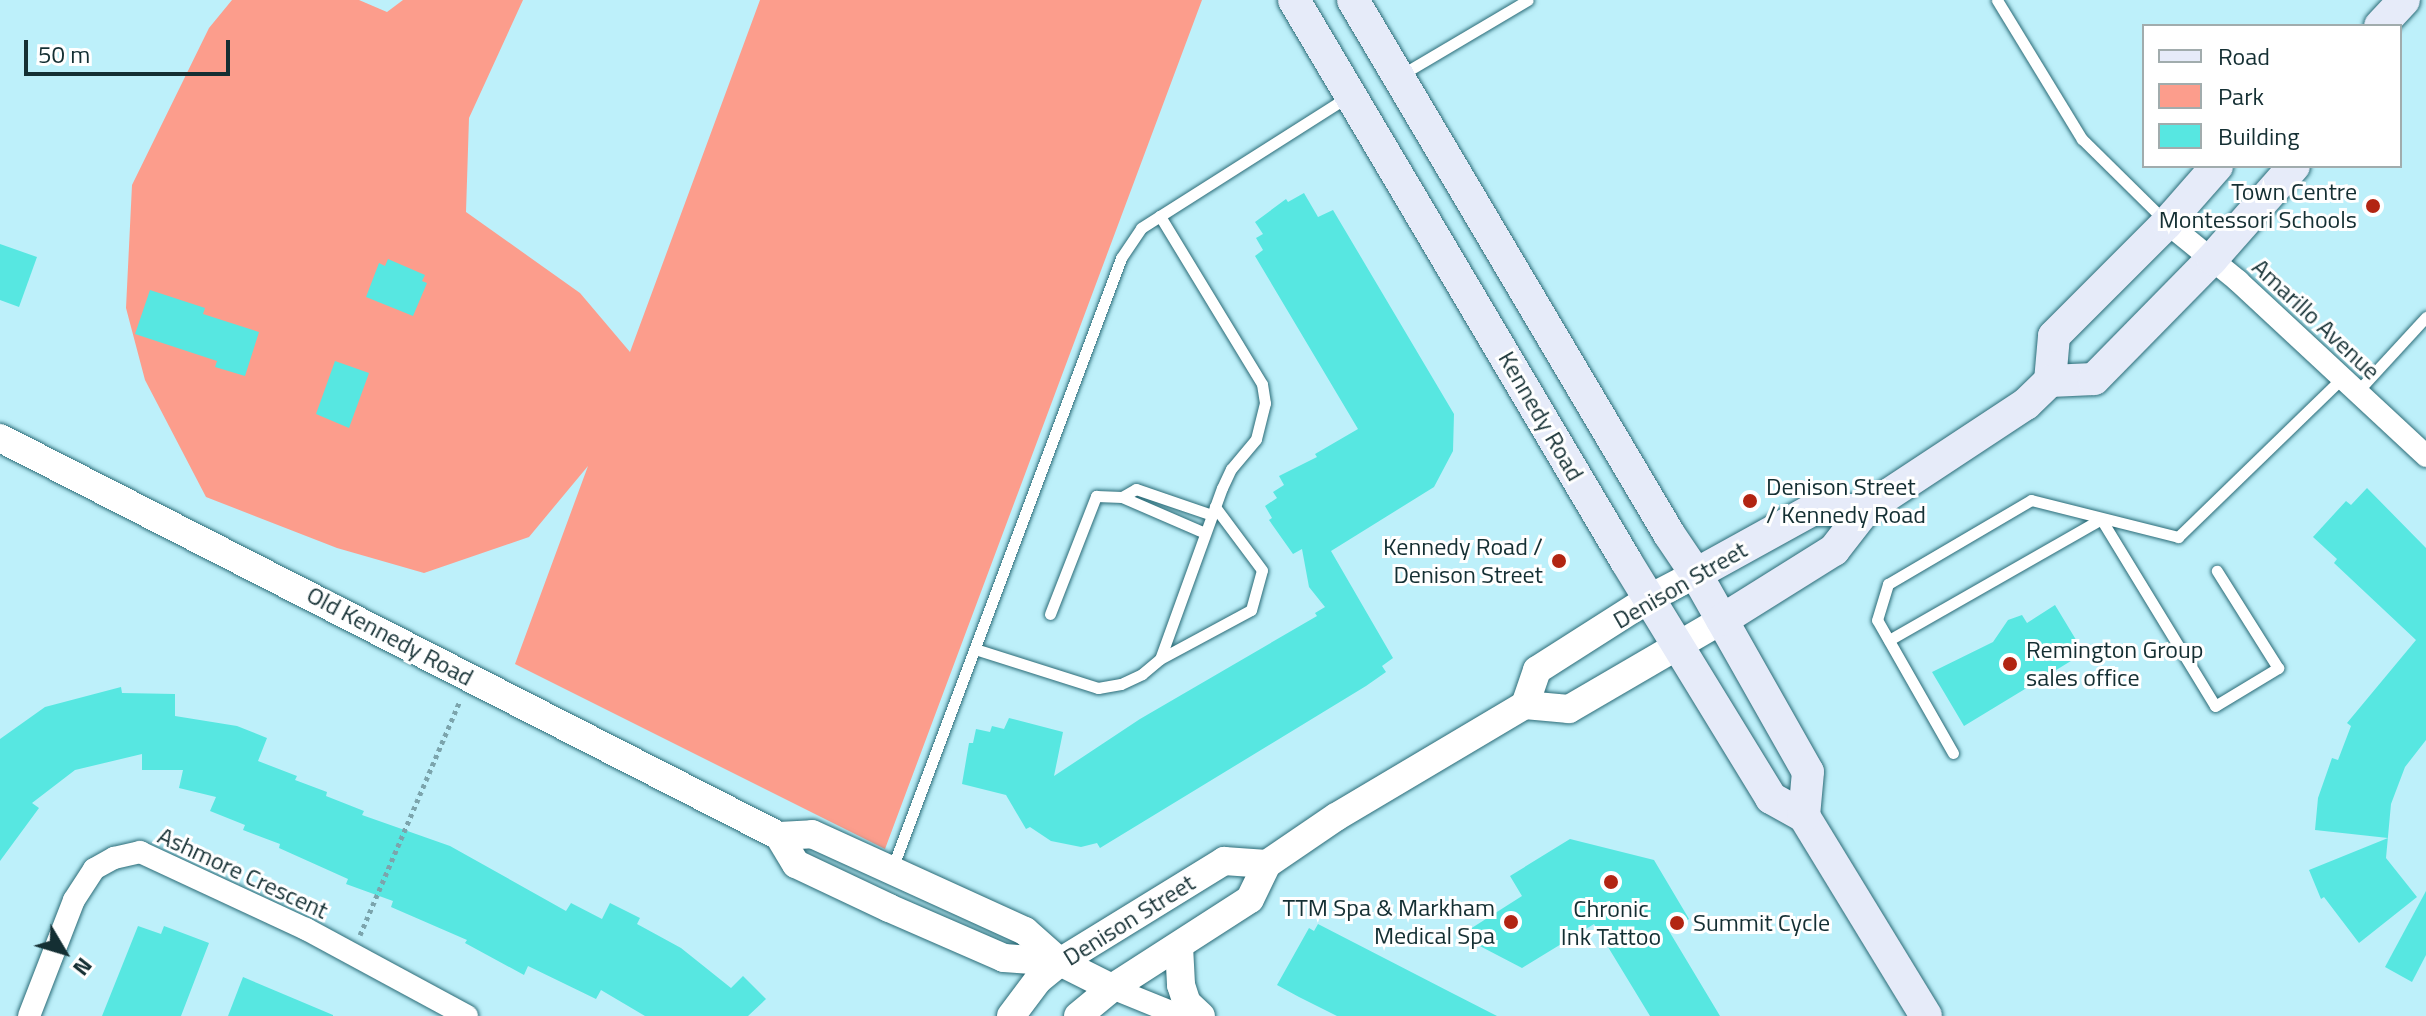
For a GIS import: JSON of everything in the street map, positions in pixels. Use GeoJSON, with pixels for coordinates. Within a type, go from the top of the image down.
{"type":"FeatureCollection","features":[{"type":"Feature","properties":{"kind":"main road","name":"Kennedy Road"},"geometry":{"type":"LineString","coordinates":[[1294,0],[1771,798],[1804,816],[1926,1016]]}},
{"type":"Feature","properties":{"kind":"main road"},"geometry":{"type":"LineString","coordinates":[[1353,0],[1669,534],[1696,574],[1808,772],[1804,816]]}},
{"type":"Feature","properties":{"kind":"main road"},"geometry":{"type":"LineString","coordinates":[[2382,24],[2404,0]]}},
{"type":"Feature","properties":{"kind":"main road"},"geometry":{"type":"LineString","coordinates":[[2215,168],[2167,223],[2054,336],[2050,381],[2094,379],[2212,259],[2292,168]]}},
{"type":"Feature","properties":{"kind":"main road","name":"Denison Street"},"geometry":{"type":"LineString","coordinates":[[1722,620],[1834,550],[1865,510],[2026,404],[2050,381]]}},
{"type":"Feature","properties":{"kind":"main road","name":"Denison Street"},"geometry":{"type":"LineString","coordinates":[[1696,574],[1812,510],[1865,510]]}},
{"type":"Feature","properties":{"kind":"street","name":"Amarillo Avenue"},"geometry":{"type":"LineString","coordinates":[[2167,223],[2212,259],[2426,456]]}},
{"type":"Feature","properties":{"kind":"street","name":"Old Kennedy Road"},"geometry":{"type":"LineString","coordinates":[[0,438],[779,836],[812,834],[1025,931],[1060,962]]}},
{"type":"Feature","properties":{"kind":"street","name":"Denison Street"},"geometry":{"type":"LineString","coordinates":[[1525,705],[1537,670],[1650,598],[1696,574]]}},
{"type":"Feature","properties":{"kind":"street","name":"Denison Street"},"geometry":{"type":"LineString","coordinates":[[1078,1016],[1112,988],[1250,899],[1267,864],[1336,817],[1525,705],[1569,709],[1722,620]]}},
{"type":"Feature","properties":{"kind":"street","name":"Old Kennedy Road"},"geometry":{"type":"LineString","coordinates":[[779,836],[796,864],[889,908],[1004,958],[1060,962]]}},
{"type":"Feature","properties":{"kind":"street","name":"Ashmore Crescent"},"geometry":{"type":"LineString","coordinates":[[29,1016],[74,900],[94,869],[114,858],[140,852],[352,954],[467,1016]]}},
{"type":"Feature","properties":{"kind":"street","name":"Denison Street"},"geometry":{"type":"LineString","coordinates":[[1011,1016],[1038,980],[1060,962],[1224,861],[1267,864]]}},
{"type":"Feature","properties":{"kind":"street"},"geometry":{"type":"LineString","coordinates":[[1179,946],[1181,985],[1187,1003],[1201,1016]]}},
{"type":"Feature","properties":{"kind":"street"},"geometry":{"type":"LineString","coordinates":[[1060,962],[1112,988],[1181,1016]]}},
{"type":"Feature","properties":{"kind":"lane"},"geometry":{"type":"LineString","coordinates":[[1398,77],[1528,0]]}},
{"type":"Feature","properties":{"kind":"lane"},"geometry":{"type":"LineString","coordinates":[[1997,0],[2082,139],[2167,223]]}},
{"type":"Feature","properties":{"kind":"lane"},"geometry":{"type":"LineString","coordinates":[[891,871],[1121,258],[1141,228],[1349,96]]}},
{"type":"Feature","properties":{"kind":"lane"},"geometry":{"type":"LineString","coordinates":[[1160,216],[1254,367],[1265,403],[1256,439],[1231,469],[1160,659]]}},
{"type":"Feature","properties":{"kind":"lane"},"geometry":{"type":"LineString","coordinates":[[1953,753],[1877,620],[1888,584],[2031,500],[2178,537],[2426,317]]}},
{"type":"Feature","properties":{"kind":"lane"},"geometry":{"type":"LineString","coordinates":[[975,649],[1098,688],[1121,684],[1142,674],[1160,659],[1251,610],[1262,570],[1214,511],[1136,489],[1122,497]]}},
{"type":"Feature","properties":{"kind":"lane"},"geometry":{"type":"LineString","coordinates":[[1050,614],[1096,496],[1122,497],[1205,533]]}},
{"type":"Feature","properties":{"kind":"lane"},"geometry":{"type":"LineString","coordinates":[[2101,519],[2215,706],[2278,668],[2217,571]]}},
{"type":"Feature","properties":{"kind":"lane"},"geometry":{"type":"LineString","coordinates":[[1889,640],[2101,519]]}},
{"type":"Feature","properties":{"kind":"path"},"geometry":{"type":"LineString","coordinates":[[352,954],[469,678]]}},
{"type":"Feature","properties":{"kind":"green space"},"geometry":{"type":"Polygon","coordinates":[[[232,0],[359,0],[387,12],[403,0],[523,0],[469,118],[466,212],[580,293],[630,352],[760,0],[1202,0],[885,849],[515,664],[588,466],[529,537],[424,573],[337,548],[206,497],[145,380],[126,308],[132,185],[209,28],[232,0]]]}},
{"type":"Feature","properties":{"kind":"building"},"geometry":{"type":"Polygon","coordinates":[[[1304,193],[1318,217],[1333,210],[1454,414],[1453,451],[1434,487],[1331,551],[1393,658],[1382,666],[1386,672],[1366,686],[1100,848],[1097,843],[1081,847],[1051,841],[1030,827],[1026,829],[1006,795],[962,784],[969,743],[973,743],[976,729],[990,732],[992,726],[1004,729],[1009,718],[1063,732],[1054,776],[1140,719],[1317,616],[1315,613],[1325,607],[1309,587],[1302,549],[1293,554],[1269,520],[1272,518],[1265,506],[1277,498],[1273,492],[1284,485],[1279,476],[1317,457],[1315,454],[1358,429],[1255,256],[1263,250],[1256,238],[1263,234],[1255,222],[1286,199],[1288,202],[1304,193]]]}},
{"type":"Feature","properties":{"kind":"building"},"geometry":{"type":"Polygon","coordinates":[[[0,244],[37,257],[19,307],[0,300],[0,244]]]}},
{"type":"Feature","properties":{"kind":"building"},"geometry":{"type":"Polygon","coordinates":[[[388,259],[425,275],[422,281],[427,283],[413,316],[366,297],[379,263],[385,266],[388,259]]]}},
{"type":"Feature","properties":{"kind":"building"},"geometry":{"type":"Polygon","coordinates":[[[150,290],[205,308],[203,314],[259,332],[245,376],[215,367],[217,361],[135,334],[150,290]]]}},
{"type":"Feature","properties":{"kind":"building"},"geometry":{"type":"Polygon","coordinates":[[[335,361],[369,373],[349,428],[316,414],[335,361]]]}},
{"type":"Feature","properties":{"kind":"building"},"geometry":{"type":"Polygon","coordinates":[[[2367,488],[2426,548],[2426,740],[2405,767],[2391,804],[2388,838],[2315,830],[2318,798],[2332,758],[2338,760],[2351,726],[2347,723],[2416,640],[2334,563],[2337,559],[2313,537],[2346,501],[2351,505],[2367,488]]]}},
{"type":"Feature","properties":{"kind":"building","name":"Remington Group sales office"},"geometry":{"type":"Polygon","coordinates":[[[2055,605],[2084,653],[1964,726],[1932,672],[1993,642],[2008,620],[2022,615],[2027,623],[2055,605]]]}},
{"type":"Feature","properties":{"kind":"building"},"geometry":{"type":"Polygon","coordinates":[[[121,687],[122,693],[175,694],[175,716],[237,726],[267,738],[258,761],[297,776],[295,780],[364,811],[362,815],[450,846],[566,911],[571,903],[602,919],[610,903],[640,918],[637,924],[681,948],[731,988],[743,976],[766,999],[748,1016],[645,1016],[601,990],[596,999],[528,966],[524,975],[465,943],[467,940],[391,907],[393,901],[346,884],[348,879],[279,848],[280,844],[243,830],[245,825],[210,811],[216,797],[179,788],[183,770],[142,770],[142,754],[75,770],[32,803],[39,808],[0,861],[0,739],[45,707],[121,687]]]}},
{"type":"Feature","properties":{"kind":"building"},"geometry":{"type":"Polygon","coordinates":[[[2388,838],[2386,858],[2417,897],[2359,943],[2324,897],[2321,899],[2309,870],[2388,838]]]}},
{"type":"Feature","properties":{"kind":"building"},"geometry":{"type":"Polygon","coordinates":[[[1570,839],[1654,860],[1689,919],[1669,931],[1720,1016],[1650,1016],[1594,924],[1522,968],[1474,943],[1467,931],[1522,896],[1510,876],[1570,839]]]}},
{"type":"Feature","properties":{"kind":"building"},"geometry":{"type":"Polygon","coordinates":[[[2426,891],[2426,955],[2412,982],[2385,967],[2426,891]]]}},
{"type":"Feature","properties":{"kind":"building"},"geometry":{"type":"Polygon","coordinates":[[[1318,924],[1497,1016],[1337,1016],[1299,997],[1277,985],[1309,928],[1314,931],[1318,924]]]}},
{"type":"Feature","properties":{"kind":"building"},"geometry":{"type":"Polygon","coordinates":[[[138,926],[161,934],[164,926],[209,943],[181,1016],[102,1016],[138,926]]]}},
{"type":"Feature","properties":{"kind":"building"},"geometry":{"type":"Polygon","coordinates":[[[243,977],[333,1015],[333,1016],[228,1016],[243,977]]]}},
{"type":"Feature","properties":{"kind":"place","name":"Town Centre Montessori Schools"},"geometry":{"type":"Point","coordinates":[2373,206]}},
{"type":"Feature","properties":{"kind":"place","name":"Denison Street / Kennedy Road"},"geometry":{"type":"Point","coordinates":[1750,501]}},
{"type":"Feature","properties":{"kind":"place","name":"Kennedy Road / Denison Street"},"geometry":{"type":"Point","coordinates":[1559,561]}},
{"type":"Feature","properties":{"kind":"place","name":"Remington Group sales office"},"geometry":{"type":"Point","coordinates":[2010,664]}},
{"type":"Feature","properties":{"kind":"place","name":"Chronic Ink Tattoo"},"geometry":{"type":"Point","coordinates":[1611,882]}},
{"type":"Feature","properties":{"kind":"place","name":"TTM Spa & Markham Medical Spa"},"geometry":{"type":"Point","coordinates":[1511,922]}},
{"type":"Feature","properties":{"kind":"place","name":"Summit Cycle"},"geometry":{"type":"Point","coordinates":[1677,923]}}]}
